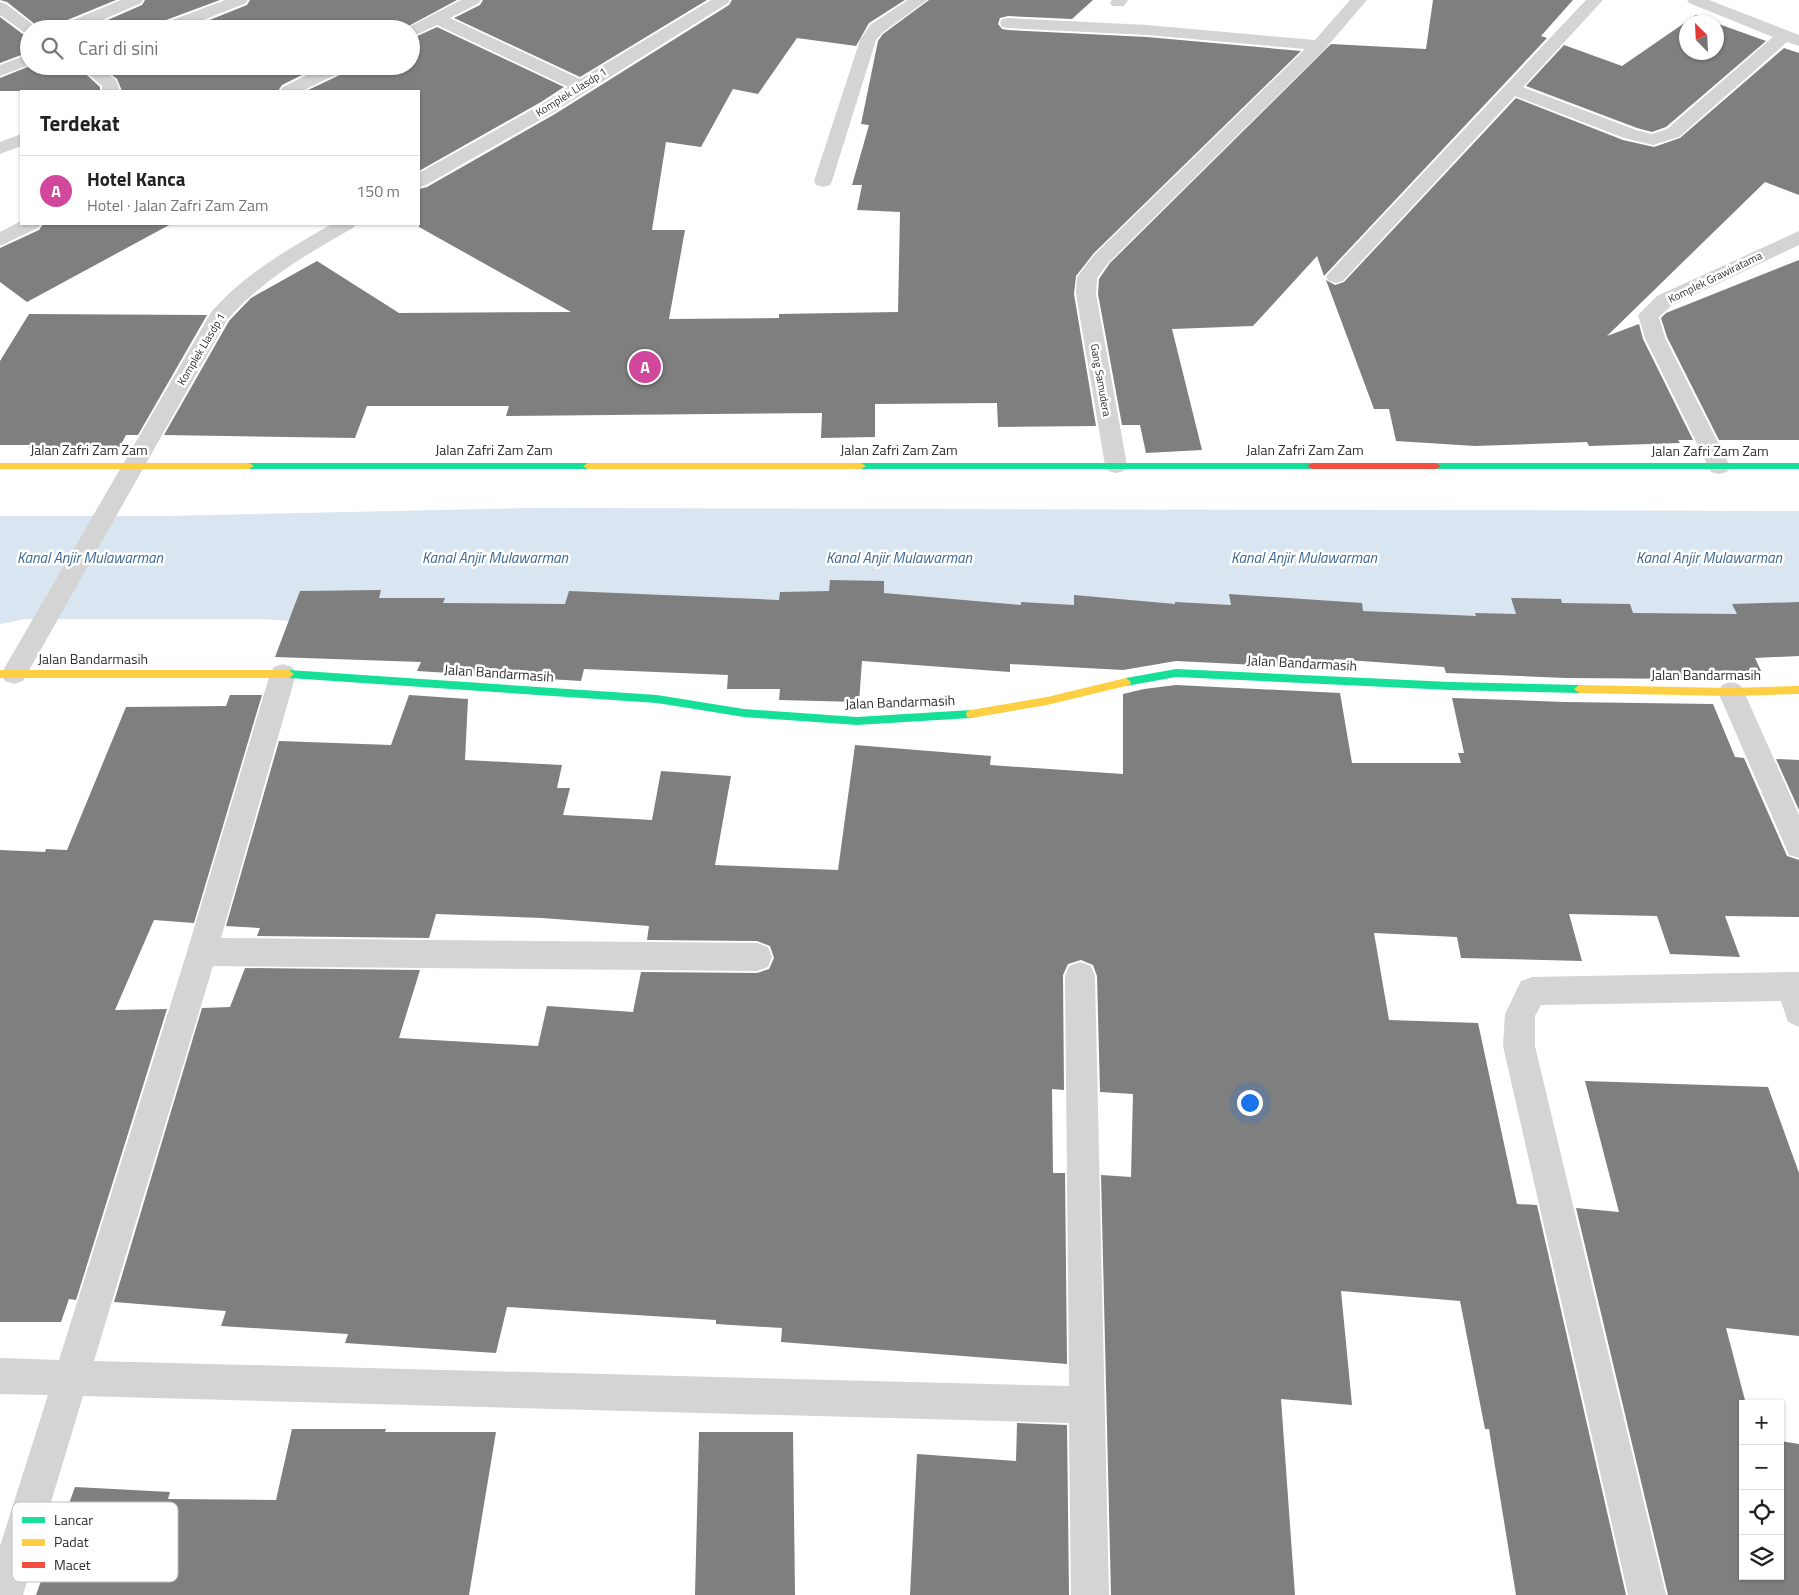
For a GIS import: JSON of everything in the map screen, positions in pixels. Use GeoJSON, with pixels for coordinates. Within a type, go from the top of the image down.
{"type":"FeatureCollection","features":[{"type":"Feature","properties":{"kind":"main road","name":"Jalan Zafri Zam Zam"},"geometry":{"type":"LineString","coordinates":[[0,466],[1799,466]]}},
{"type":"Feature","properties":{"kind":"main road","name":"Jalan Bandarmasih"},"geometry":{"type":"LineString","coordinates":[[7,674],[283,674],[657,699],[744,713],[857,720],[980,713],[1048,701],[1144,677],[1176,673],[1450,686],[1731,692],[1799,690]]}},
{"type":"Feature","properties":{"kind":"street"},"geometry":{"type":"LineString","coordinates":[[88,20],[135,0]]}},
{"type":"Feature","properties":{"kind":"street"},"geometry":{"type":"LineString","coordinates":[[188,20],[240,0]]}},
{"type":"Feature","properties":{"kind":"street"},"geometry":{"type":"LineString","coordinates":[[420,27],[473,0]]}},
{"type":"Feature","properties":{"kind":"street","name":"Komplek Llasdp 1"},"geometry":{"type":"LineString","coordinates":[[420,180],[548,108],[722,0]]}},
{"type":"Feature","properties":{"kind":"street"},"geometry":{"type":"LineString","coordinates":[[824,180],[868,40],[876,29],[919,0]]}},
{"type":"Feature","properties":{"kind":"street"},"geometry":{"type":"LineString","coordinates":[[1008,23],[1147,30],[1319,45],[1359,0]]}},
{"type":"Feature","properties":{"kind":"street"},"geometry":{"type":"LineString","coordinates":[[1336,276],[1595,0]]}},
{"type":"Feature","properties":{"kind":"street"},"geometry":{"type":"LineString","coordinates":[[1513,89],[1630,134],[1653,140],[1672,133],[1791,39],[1695,0]]}},
{"type":"Feature","properties":{"kind":"street"},"geometry":{"type":"LineString","coordinates":[[0,7],[20,21]]}},
{"type":"Feature","properties":{"kind":"street"},"geometry":{"type":"LineString","coordinates":[[438,18],[581,86]]}},
{"type":"Feature","properties":{"kind":"street","name":"Gang Samudera"},"geometry":{"type":"LineString","coordinates":[[1116,465],[1086,294],[1087,277],[1094,265],[1319,45]]}},
{"type":"Feature","properties":{"kind":"street"},"geometry":{"type":"LineString","coordinates":[[0,71],[20,63]]}},
{"type":"Feature","properties":{"kind":"street"},"geometry":{"type":"LineString","coordinates":[[98,75],[110,84],[111,90]]}},
{"type":"Feature","properties":{"kind":"street"},"geometry":{"type":"LineString","coordinates":[[291,90],[321,75]]}},
{"type":"Feature","properties":{"kind":"street"},"geometry":{"type":"LineString","coordinates":[[0,150],[20,140]]}},
{"type":"Feature","properties":{"kind":"street"},"geometry":{"type":"LineString","coordinates":[[0,240],[28,225]]}},
{"type":"Feature","properties":{"kind":"street","name":"Komplek Llasdp 1"},"geometry":{"type":"LineString","coordinates":[[7,674],[133,466],[219,316],[230,302],[254,281],[294,254],[344,225]]}},
{"type":"Feature","properties":{"kind":"street","name":"Komplek Grawiratama"},"geometry":{"type":"LineString","coordinates":[[1719,466],[1655,338],[1648,315],[1664,301],[1799,237]]}},
{"type":"Feature","properties":{"kind":"street"},"geometry":{"type":"LineString","coordinates":[[33,1502],[202,952],[283,674]]}},
{"type":"Feature","properties":{"kind":"street"},"geometry":{"type":"LineString","coordinates":[[1731,692],[1799,846]]}},
{"type":"Feature","properties":{"kind":"street"},"geometry":{"type":"LineString","coordinates":[[202,952],[757,957]]}},
{"type":"Feature","properties":{"kind":"street"},"geometry":{"type":"LineString","coordinates":[[1080,976],[1090,1595]]}},
{"type":"Feature","properties":{"kind":"street"},"geometry":{"type":"LineString","coordinates":[[1647,1595],[1519,1046],[1520,1014],[1532,991],[1797,995]]}},
{"type":"Feature","properties":{"kind":"street"},"geometry":{"type":"LineString","coordinates":[[0,1376],[1087,1405]]}},
{"type":"Feature","properties":{"kind":"street"},"geometry":{"type":"LineString","coordinates":[[4,1595],[12,1569]]}},
{"type":"Feature","properties":{"kind":"water","name":"Kanal Anjir Mulawarman"},"geometry":{"type":"Polygon","coordinates":[[[535,508],[1799,511],[1799,643],[693,646],[261,619],[26,619],[0,624],[0,516],[165,516],[535,508]]]}},
{"type":"Feature","properties":{"kind":"building"},"geometry":{"type":"Polygon","coordinates":[[[0,0],[116,0],[67,20],[30,20],[7,2],[0,0]]]}},
{"type":"Feature","properties":{"kind":"building"},"geometry":{"type":"Polygon","coordinates":[[[145,0],[220,0],[166,20],[108,20],[142,5],[145,0]]]}},
{"type":"Feature","properties":{"kind":"building"},"geometry":{"type":"Polygon","coordinates":[[[250,0],[457,0],[420,20],[210,20],[247,5],[250,0]]]}},
{"type":"Feature","properties":{"kind":"building"},"geometry":{"type":"Polygon","coordinates":[[[483,0],[707,0],[580,77],[454,18],[480,5],[483,0]]]}},
{"type":"Feature","properties":{"kind":"building"},"geometry":{"type":"Polygon","coordinates":[[[732,0],[905,0],[869,23],[856,46],[797,38],[758,94],[733,89],[701,147],[666,142],[652,230],[685,230],[669,319],[779,318],[779,314],[898,312],[900,212],[857,210],[862,185],[852,185],[869,125],[861,124],[878,41],[883,34],[929,0],[1093,0],[1072,19],[1008,16],[1000,18],[998,24],[1002,29],[1008,30],[1147,37],[1301,51],[1094,253],[1076,276],[1074,294],[1096,426],[998,427],[997,403],[875,404],[875,437],[821,438],[822,413],[506,416],[509,406],[367,406],[355,438],[164,435],[229,321],[251,298],[317,261],[399,313],[571,312],[419,227],[420,189],[427,187],[555,114],[729,5],[732,0]]]}},
{"type":"Feature","properties":{"kind":"building"},"geometry":{"type":"Polygon","coordinates":[[[1433,0],[1573,0],[1541,36],[1547,38],[1324,276],[1317,256],[1253,326],[1172,329],[1202,450],[1146,453],[1140,425],[1122,425],[1098,294],[1099,279],[1110,263],[1331,44],[1426,49],[1433,0]]]}},
{"type":"Feature","properties":{"kind":"building"},"geometry":{"type":"Polygon","coordinates":[[[0,17],[20,32],[20,55],[0,63],[0,17]]]}},
{"type":"Feature","properties":{"kind":"building"},"geometry":{"type":"Polygon","coordinates":[[[1724,26],[1766,41],[1666,127],[1652,132],[1526,86],[1564,45],[1622,66],[1679,27],[1679,60],[1724,60],[1724,26]]]}},
{"type":"Feature","properties":{"kind":"building"},"geometry":{"type":"Polygon","coordinates":[[[437,27],[564,87],[420,170],[420,90],[308,90],[340,75],[420,75],[420,35],[437,27]]]}},
{"type":"Feature","properties":{"kind":"building"},"geometry":{"type":"Polygon","coordinates":[[[1784,48],[1799,53],[1799,195],[1765,182],[1607,336],[1639,324],[1643,339],[1693,440],[1678,440],[1680,443],[1589,446],[1587,442],[1475,446],[1396,441],[1389,409],[1374,409],[1326,280],[1335,285],[1344,282],[1516,98],[1623,140],[1654,147],[1680,138],[1784,48]]]}},
{"type":"Feature","properties":{"kind":"building"},"geometry":{"type":"Polygon","coordinates":[[[20,70],[20,75],[87,75],[100,87],[100,90],[0,91],[0,78],[20,70]]]}},
{"type":"Feature","properties":{"kind":"building"},"geometry":{"type":"Polygon","coordinates":[[[112,75],[302,75],[282,85],[279,90],[122,90],[117,79],[112,75]]]}},
{"type":"Feature","properties":{"kind":"building"},"geometry":{"type":"Polygon","coordinates":[[[42,225],[169,225],[27,302],[0,282],[0,248],[39,230],[42,225]]]}},
{"type":"Feature","properties":{"kind":"building"},"geometry":{"type":"Polygon","coordinates":[[[1799,260],[1799,440],[1719,440],[1667,337],[1661,318],[1666,313],[1799,260]]]}},
{"type":"Feature","properties":{"kind":"building"},"geometry":{"type":"Polygon","coordinates":[[[29,314],[207,315],[138,435],[126,435],[119,448],[29,448],[30,445],[0,445],[0,361],[29,314]]]}},
{"type":"Feature","properties":{"kind":"building"},"geometry":{"type":"Polygon","coordinates":[[[830,580],[884,581],[884,593],[1021,605],[1021,602],[1074,605],[1074,595],[1175,604],[1175,602],[1231,605],[1229,594],[1362,603],[1363,611],[1476,616],[1475,613],[1516,614],[1511,598],[1561,599],[1562,603],[1630,604],[1633,613],[1737,614],[1732,604],[1799,602],[1799,656],[1755,658],[1761,671],[1699,671],[1702,679],[1566,678],[1446,673],[1444,667],[1334,659],[1336,669],[1176,661],[1123,670],[1010,664],[1010,672],[862,661],[859,702],[779,700],[780,689],[727,689],[728,675],[584,669],[581,681],[417,671],[421,662],[275,657],[300,591],[381,590],[379,598],[445,598],[443,603],[565,604],[569,591],[779,600],[780,592],[829,591],[830,580]]]}},
{"type":"Feature","properties":{"kind":"building"},"geometry":{"type":"Polygon","coordinates":[[[1176,685],[1340,693],[1352,763],[1461,763],[1458,753],[1464,753],[1452,698],[1713,704],[1735,757],[1744,758],[1787,856],[1799,860],[1799,917],[1725,916],[1740,957],[1670,954],[1657,916],[1569,914],[1582,961],[1461,958],[1457,937],[1374,933],[1389,1020],[1478,1023],[1517,1204],[1537,1205],[1626,1595],[1516,1595],[1489,1429],[1485,1429],[1460,1301],[1341,1291],[1352,1405],[1281,1399],[1295,1595],[1111,1595],[1101,1175],[1131,1177],[1133,1094],[1100,1092],[1097,976],[1093,965],[1081,960],[1068,964],[1063,975],[1064,1090],[1052,1089],[1053,1173],[1065,1173],[1067,1364],[781,1342],[782,1328],[716,1324],[716,1320],[507,1307],[496,1353],[345,1343],[348,1334],[221,1326],[226,1311],[114,1302],[202,1008],[230,1007],[245,968],[420,970],[399,1038],[538,1046],[547,1006],[633,1012],[641,972],[757,973],[769,969],[774,958],[770,946],[757,941],[647,940],[649,926],[542,918],[436,914],[429,938],[257,936],[260,928],[226,926],[279,741],[391,745],[409,695],[468,699],[465,760],[562,765],[557,788],[570,788],[563,815],[652,820],[661,771],[731,776],[715,865],[838,870],[855,745],[991,756],[990,765],[1123,774],[1123,694],[1176,685]]]}},
{"type":"Feature","properties":{"kind":"building"},"geometry":{"type":"Polygon","coordinates":[[[230,695],[262,695],[194,923],[154,920],[115,1010],[167,1009],[76,1300],[69,1299],[61,1322],[0,1322],[0,850],[45,852],[46,849],[67,850],[126,707],[226,706],[230,695]]]}},
{"type":"Feature","properties":{"kind":"building"},"geometry":{"type":"Polygon","coordinates":[[[1776,759],[1799,760],[1799,810],[1776,759]]]}},
{"type":"Feature","properties":{"kind":"building"},"geometry":{"type":"Polygon","coordinates":[[[1585,1081],[1768,1087],[1799,1173],[1799,1336],[1726,1328],[1745,1400],[1739,1400],[1739,1580],[1784,1580],[1784,1442],[1799,1444],[1799,1595],[1668,1595],[1576,1208],[1619,1212],[1585,1081]]]}},
{"type":"Feature","properties":{"kind":"building"},"geometry":{"type":"Polygon","coordinates":[[[1017,1423],[1067,1425],[1069,1595],[910,1595],[917,1454],[1016,1461],[1017,1423]]]}},
{"type":"Feature","properties":{"kind":"building"},"geometry":{"type":"Polygon","coordinates":[[[292,1429],[386,1429],[385,1432],[496,1432],[469,1595],[36,1595],[41,1582],[178,1582],[178,1502],[70,1502],[75,1487],[170,1492],[168,1499],[276,1500],[292,1429]]]}},
{"type":"Feature","properties":{"kind":"building"},"geometry":{"type":"Polygon","coordinates":[[[699,1432],[793,1432],[795,1595],[695,1595],[699,1432]]]}},
{"type":"Feature","properties":{"kind":"traffic: fast"},"geometry":{"type":"LineString","coordinates":[[249,466],[588,466]]}},
{"type":"Feature","properties":{"kind":"traffic: fast"},"geometry":{"type":"LineString","coordinates":[[861,466],[1312,466]]}},
{"type":"Feature","properties":{"kind":"traffic: fast"},"geometry":{"type":"LineString","coordinates":[[1436,466],[1799,466]]}},
{"type":"Feature","properties":{"kind":"traffic: fast"},"geometry":{"type":"LineString","coordinates":[[1126,682],[1176,673],[1450,686],[1579,689]]}},
{"type":"Feature","properties":{"kind":"traffic: fast"},"geometry":{"type":"LineString","coordinates":[[289,674],[657,699],[744,713],[857,721],[971,714]]}},
{"type":"Feature","properties":{"kind":"traffic: slow"},"geometry":{"type":"LineString","coordinates":[[0,466],[249,466]]}},
{"type":"Feature","properties":{"kind":"traffic: slow"},"geometry":{"type":"LineString","coordinates":[[588,466],[861,466]]}},
{"type":"Feature","properties":{"kind":"traffic: slow"},"geometry":{"type":"LineString","coordinates":[[0,674],[289,674]]}},
{"type":"Feature","properties":{"kind":"traffic: slow"},"geometry":{"type":"LineString","coordinates":[[971,714],[1047,701],[1126,682]]}},
{"type":"Feature","properties":{"kind":"traffic: slow"},"geometry":{"type":"LineString","coordinates":[[1579,689],[1731,692],[1799,690]]}},
{"type":"Feature","properties":{"kind":"traffic: jam"},"geometry":{"type":"LineString","coordinates":[[1312,466],[1436,466]]}},
{"type":"Feature","properties":{"kind":"place","name":"Hotel Kanca"},"geometry":{"type":"Point","coordinates":[645,367]}}]}
